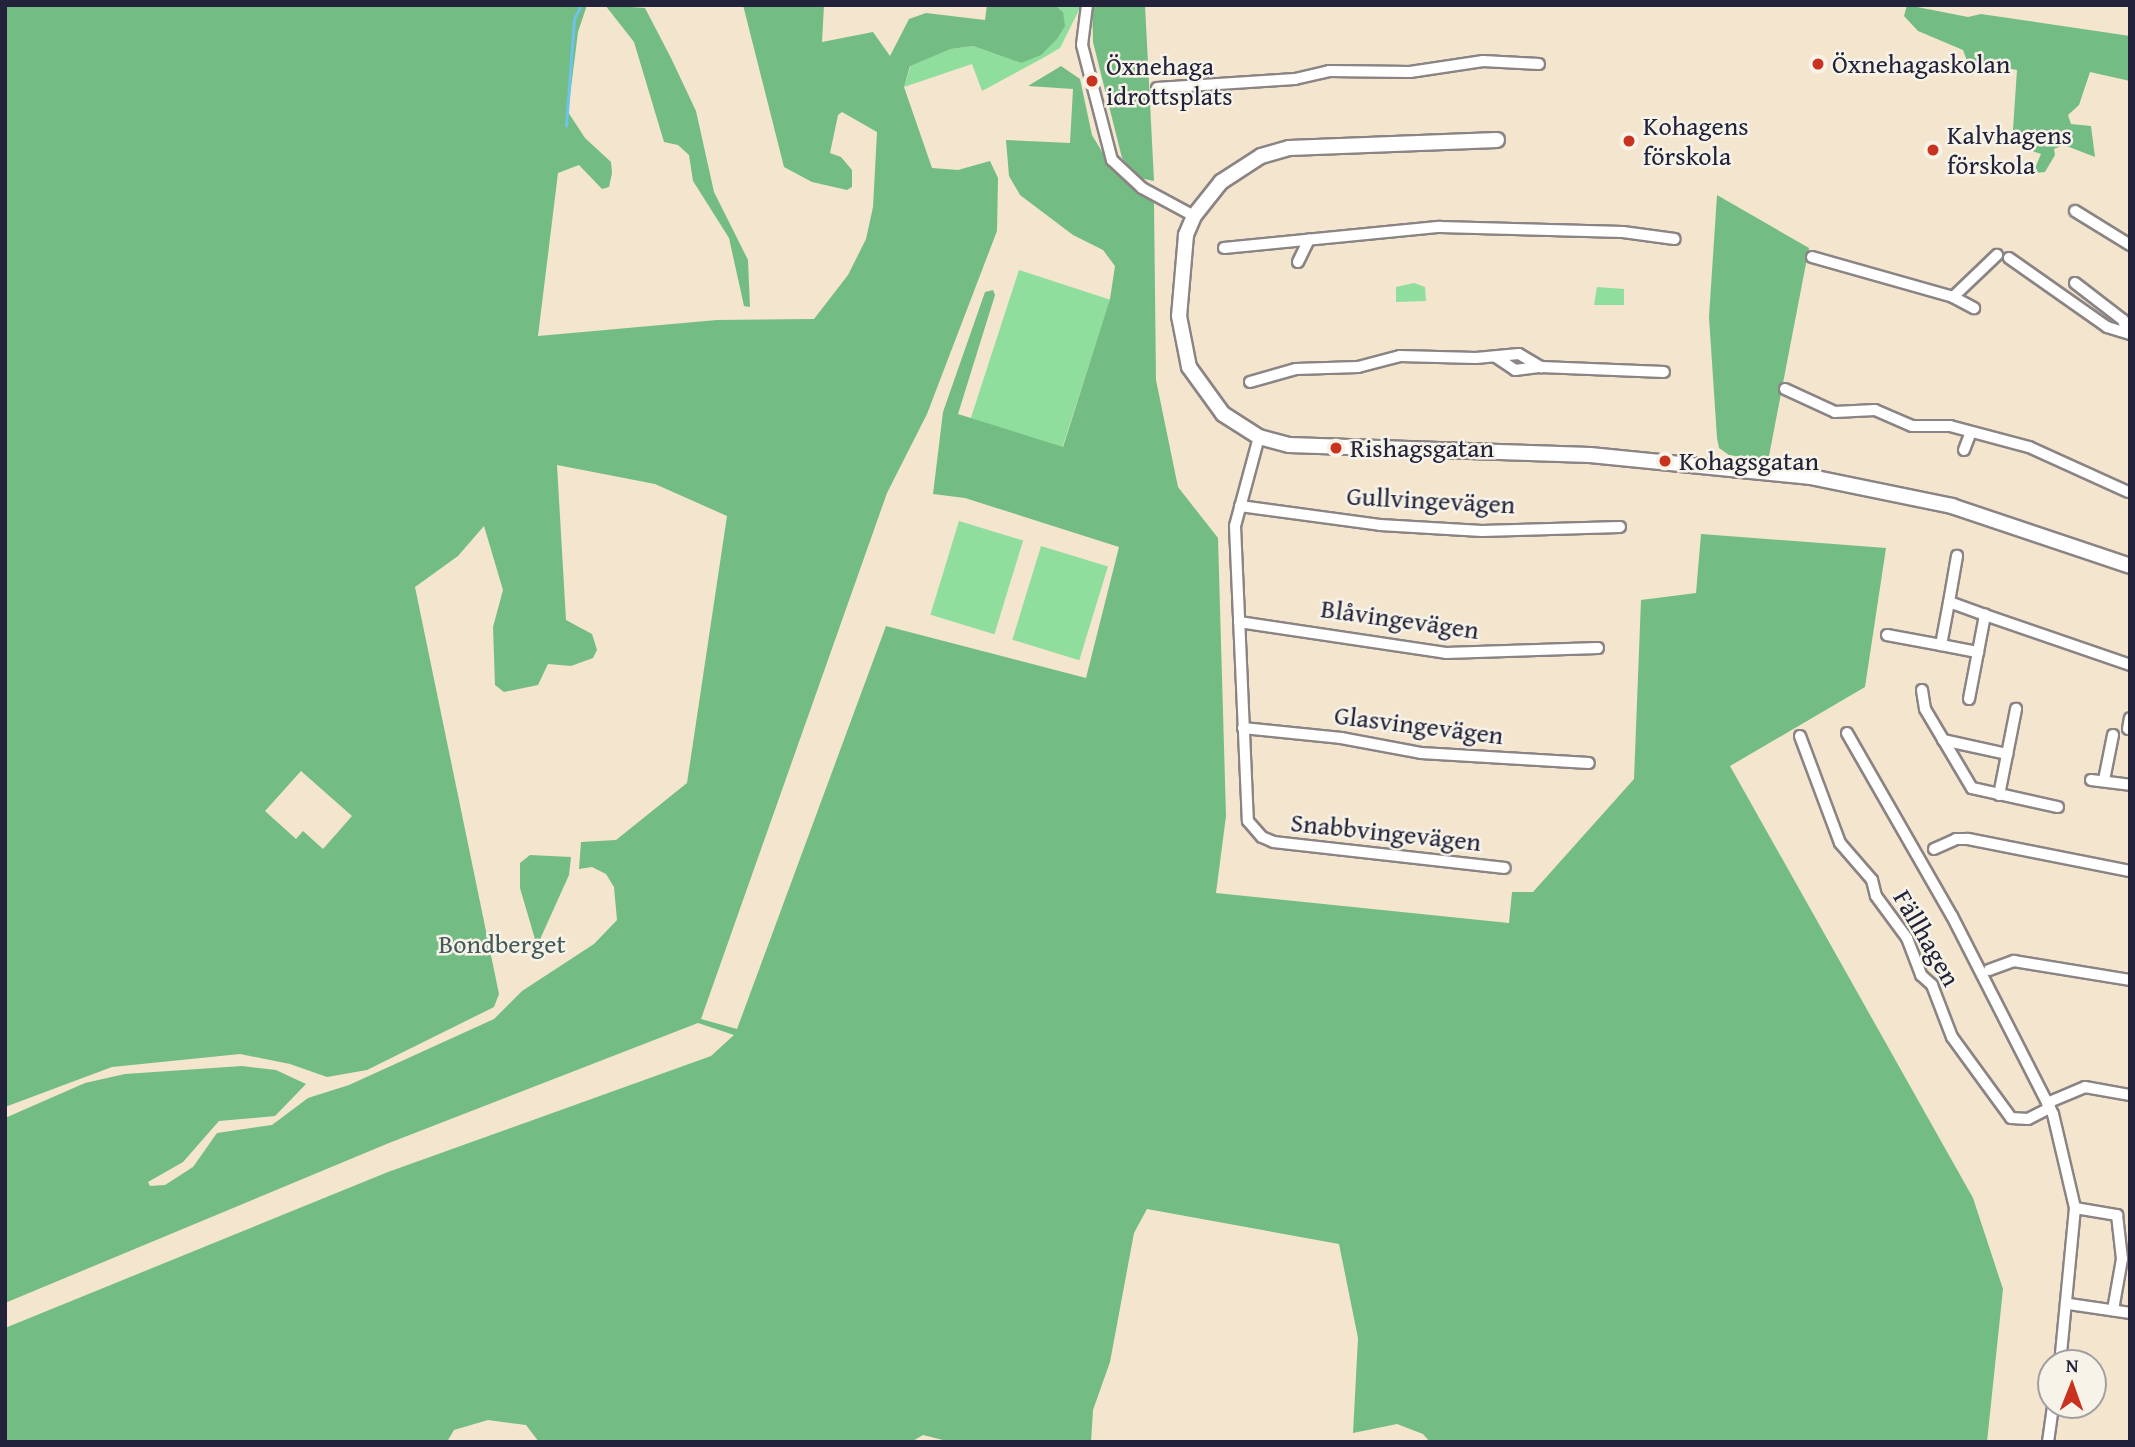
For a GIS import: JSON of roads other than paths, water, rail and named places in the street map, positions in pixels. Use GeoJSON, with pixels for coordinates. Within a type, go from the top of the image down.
{"type":"FeatureCollection","features":[{"type":"Feature","properties":{"kind":"street"},"geometry":{"type":"LineString","coordinates":[[1087,5],[1082,45],[1112,160],[1142,188],[1195,216]]}},
{"type":"Feature","properties":{"kind":"street"},"geometry":{"type":"LineString","coordinates":[[1157,88],[1295,79],[1329,71],[1410,72],[1483,61],[1539,64]]}},
{"type":"Feature","properties":{"kind":"street"},"geometry":{"type":"LineString","coordinates":[[1497,140],[1289,148],[1241,166],[1221,182],[1195,216],[1182,257],[1182,346],[1202,390],[1223,414],[1259,437],[1301,446],[1590,455],[1811,477],[1952,506],[2130,566]]}},
{"type":"Feature","properties":{"kind":"street"},"geometry":{"type":"LineString","coordinates":[[2075,211],[2130,245]]}},
{"type":"Feature","properties":{"kind":"street"},"geometry":{"type":"LineString","coordinates":[[1224,248],[1440,227],[1623,232],[1675,239]]}},
{"type":"Feature","properties":{"kind":"street"},"geometry":{"type":"LineString","coordinates":[[1298,262],[1309,239]]}},
{"type":"Feature","properties":{"kind":"street"},"geometry":{"type":"LineString","coordinates":[[1953,297],[1997,255]]}},
{"type":"Feature","properties":{"kind":"street"},"geometry":{"type":"LineString","coordinates":[[1811,257],[1953,297],[1974,308]]}},
{"type":"Feature","properties":{"kind":"street"},"geometry":{"type":"LineString","coordinates":[[2009,258],[2107,327],[2128,332]]}},
{"type":"Feature","properties":{"kind":"street"},"geometry":{"type":"LineString","coordinates":[[2075,283],[2123,320],[2128,332]]}},
{"type":"Feature","properties":{"kind":"street"},"geometry":{"type":"LineString","coordinates":[[1250,382],[1296,369],[1358,367],[1400,356],[1529,356],[1541,367],[1664,372]]}},
{"type":"Feature","properties":{"kind":"street"},"geometry":{"type":"LineString","coordinates":[[1785,389],[1836,412],[1875,410],[1912,426],[1950,426],[2029,447],[2128,492]]}},
{"type":"Feature","properties":{"kind":"street"},"geometry":{"type":"LineString","coordinates":[[1965,450],[1971,432]]}},
{"type":"Feature","properties":{"kind":"street"},"geometry":{"type":"LineString","coordinates":[[1243,728],[1235,526],[1259,437]]}},
{"type":"Feature","properties":{"kind":"street","name":"Gullvingevägen"},"geometry":{"type":"LineString","coordinates":[[1240,506],[1380,525],[1469,531],[1620,527]]}},
{"type":"Feature","properties":{"kind":"street"},"geometry":{"type":"LineString","coordinates":[[1941,645],[1957,556]]}},
{"type":"Feature","properties":{"kind":"street"},"geometry":{"type":"LineString","coordinates":[[1949,602],[2130,665]]}},
{"type":"Feature","properties":{"kind":"street"},"geometry":{"type":"LineString","coordinates":[[1969,699],[1985,615]]}},
{"type":"Feature","properties":{"kind":"street","name":"Blåvingevägen"},"geometry":{"type":"LineString","coordinates":[[1239,622],[1446,653],[1598,648]]}},
{"type":"Feature","properties":{"kind":"street"},"geometry":{"type":"LineString","coordinates":[[1887,635],[1978,652]]}},
{"type":"Feature","properties":{"kind":"street"},"geometry":{"type":"LineString","coordinates":[[1922,690],[1923,705],[1970,786],[1998,795],[2058,807]]}},
{"type":"Feature","properties":{"kind":"street"},"geometry":{"type":"LineString","coordinates":[[1998,795],[2017,709]]}},
{"type":"Feature","properties":{"kind":"street","name":"Glasvingevägen"},"geometry":{"type":"LineString","coordinates":[[1243,728],[1341,738],[1420,753],[1589,763]]}},
{"type":"Feature","properties":{"kind":"street","name":"Snabbvingevägen"},"geometry":{"type":"LineString","coordinates":[[1243,728],[1246,813],[1262,837],[1345,853],[1506,868]]}},
{"type":"Feature","properties":{"kind":"street","name":"Fällhagen"},"geometry":{"type":"LineString","coordinates":[[1847,733],[1952,916],[2049,1105],[2075,1208],[2069,1304],[2062,1349]]}},
{"type":"Feature","properties":{"kind":"street"},"geometry":{"type":"LineString","coordinates":[[2104,780],[2113,735]]}},
{"type":"Feature","properties":{"kind":"street","name":"Fällhagen"},"geometry":{"type":"LineString","coordinates":[[1800,736],[1840,843],[1872,880],[1876,896],[1907,938],[1921,975],[1932,985],[1952,1037],[2011,1118],[2028,1119],[2049,1105]]}},
{"type":"Feature","properties":{"kind":"street"},"geometry":{"type":"LineString","coordinates":[[1943,740],[2007,754]]}},
{"type":"Feature","properties":{"kind":"street"},"geometry":{"type":"LineString","coordinates":[[2091,780],[2130,785]]}},
{"type":"Feature","properties":{"kind":"street"},"geometry":{"type":"LineString","coordinates":[[1934,849],[1956,839],[1968,839],[2130,871]]}},
{"type":"Feature","properties":{"kind":"street"},"geometry":{"type":"LineString","coordinates":[[1989,970],[2014,961],[2130,979]]}},
{"type":"Feature","properties":{"kind":"street"},"geometry":{"type":"LineString","coordinates":[[2049,1105],[2085,1087],[2130,1095]]}},
{"type":"Feature","properties":{"kind":"street"},"geometry":{"type":"LineString","coordinates":[[2075,1208],[2117,1215],[2130,1212]]}},
{"type":"Feature","properties":{"kind":"street"},"geometry":{"type":"LineString","coordinates":[[2113,1310],[2125,1270],[2117,1215]]}},
{"type":"Feature","properties":{"kind":"street"},"geometry":{"type":"LineString","coordinates":[[2069,1304],[2130,1313]]}},
{"type":"Feature","properties":{"kind":"street"},"geometry":{"type":"LineString","coordinates":[[2048,1442],[2051,1419]]}},
{"type":"Feature","properties":{"kind":"waterway"},"geometry":{"type":"LineString","coordinates":[[566,126],[574,19],[581,5]]}},
{"type":"Feature","properties":{"kind":"place","name":"Öxnehagaskolan"},"geometry":{"type":"Point","coordinates":[1818,64]}},
{"type":"Feature","properties":{"kind":"place","name":"Öxnehaga idrottsplats"},"geometry":{"type":"Point","coordinates":[1092,81]}},
{"type":"Feature","properties":{"kind":"place","name":"Kohagens förskola"},"geometry":{"type":"Point","coordinates":[1629,141]}},
{"type":"Feature","properties":{"kind":"place","name":"Kalvhagens förskola"},"geometry":{"type":"Point","coordinates":[1933,150]}},
{"type":"Feature","properties":{"kind":"place","name":"Rishagsgatan"},"geometry":{"type":"Point","coordinates":[1336,448]}},
{"type":"Feature","properties":{"kind":"place","name":"Kohagsgatan"},"geometry":{"type":"Point","coordinates":[1665,461]}},
{"type":"Feature","properties":{"kind":"park label","name":"Bondberget"},"geometry":{"type":"Point","coordinates":[502,944]}}]}
